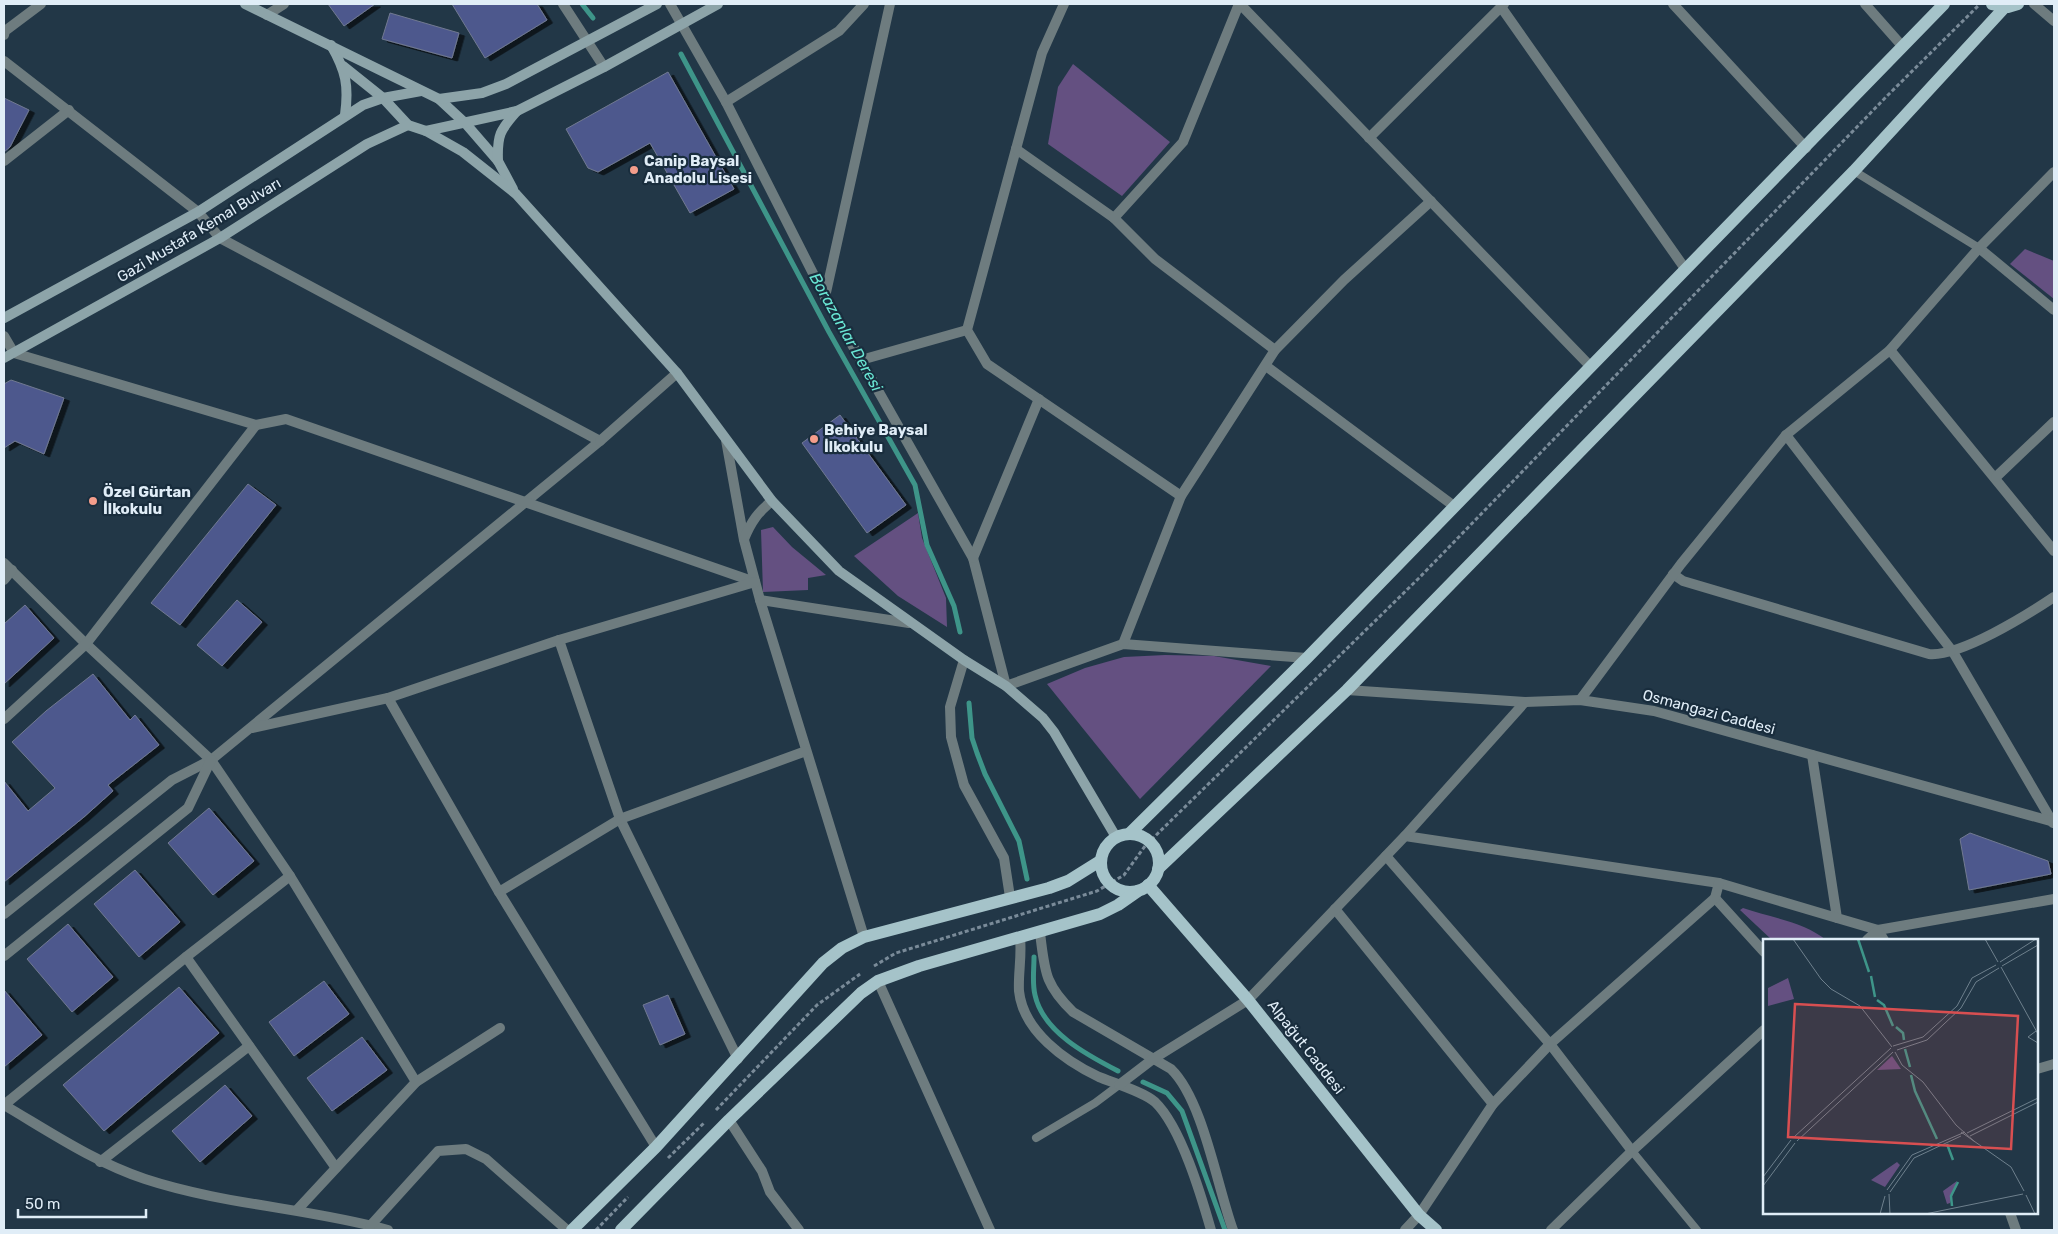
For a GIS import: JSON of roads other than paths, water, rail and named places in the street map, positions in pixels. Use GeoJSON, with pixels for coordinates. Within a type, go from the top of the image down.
{"type":"FeatureCollection","features":[{"type":"Feature","properties":{"kind":"main road"},"geometry":{"type":"LineString","coordinates":[[245,4],[394,75],[420,91],[439,98],[466,124],[498,161],[516,194]]}},
{"type":"Feature","properties":{"kind":"main road"},"geometry":{"type":"LineString","coordinates":[[439,98],[482,93],[506,84],[657,4]]}},
{"type":"Feature","properties":{"kind":"main road"},"geometry":{"type":"LineString","coordinates":[[426,131],[466,124],[517,111],[604,67],[718,4]]}},
{"type":"Feature","properties":{"kind":"main road"},"geometry":{"type":"LineString","coordinates":[[1130,834],[1307,658],[1806,148],[1944,4]]}},
{"type":"Feature","properties":{"kind":"main road"},"geometry":{"type":"LineString","coordinates":[[621,1230],[729,1120],[861,993],[878,980],[918,966],[1040,933],[1100,914],[1118,905],[1143,888],[1158,869],[1347,690],[1854,171],[1998,5],[2018,4]]}},
{"type":"Feature","properties":{"kind":"main road"},"geometry":{"type":"LineString","coordinates":[[331,45],[343,66],[347,85],[345,115]]}},
{"type":"Feature","properties":{"kind":"main road"},"geometry":{"type":"LineString","coordinates":[[343,66],[383,98],[408,125],[426,131],[463,152],[516,194],[677,373],[772,501],[839,570],[909,623],[1006,686],[1043,718],[1054,732],[1116,837]]}},
{"type":"Feature","properties":{"kind":"main road","name":"Gazi Mustafa Kemal Bulvarı"},"geometry":{"type":"LineString","coordinates":[[4,318],[198,212],[345,115],[383,98],[420,91]]}},
{"type":"Feature","properties":{"kind":"main road"},"geometry":{"type":"LineString","coordinates":[[498,161],[498,137],[517,111]]}},
{"type":"Feature","properties":{"kind":"main road","name":"Gazi Mustafa Kemal Bulvarı"},"geometry":{"type":"LineString","coordinates":[[4,358],[220,238],[367,144],[408,125]]}},
{"type":"Feature","properties":{"kind":"main road"},"geometry":{"type":"LineString","coordinates":[[572,1230],[656,1147],[738,1059],[823,963],[842,948],[864,936],[1049,888],[1068,881],[1100,860],[1108,843],[1116,837],[1130,834],[1145,838],[1152,844],[1157,853],[1158,869]]}},
{"type":"Feature","properties":{"kind":"main road"},"geometry":{"type":"LineString","coordinates":[[1100,860],[1105,878],[1111,886],[1128,892],[1143,888]]}},
{"type":"Feature","properties":{"kind":"main road","name":"Alpağut Caddesi"},"geometry":{"type":"LineString","coordinates":[[1143,888],[1248,1000],[1419,1215],[1436,1230]]}},
{"type":"Feature","properties":{"kind":"street"},"geometry":{"type":"LineString","coordinates":[[4,35],[6,31],[41,4]]}},
{"type":"Feature","properties":{"kind":"street"},"geometry":{"type":"LineString","coordinates":[[267,15],[284,4]]}},
{"type":"Feature","properties":{"kind":"street"},"geometry":{"type":"LineString","coordinates":[[563,4],[604,67]]}},
{"type":"Feature","properties":{"kind":"street"},"geometry":{"type":"LineString","coordinates":[[670,4],[726,102],[825,297],[973,558],[1006,686],[1123,644],[1307,658]]}},
{"type":"Feature","properties":{"kind":"street"},"geometry":{"type":"LineString","coordinates":[[726,102],[839,32],[864,4]]}},
{"type":"Feature","properties":{"kind":"street"},"geometry":{"type":"LineString","coordinates":[[825,297],[890,4]]}},
{"type":"Feature","properties":{"kind":"street"},"geometry":{"type":"LineString","coordinates":[[1064,4],[1042,53],[967,330],[986,364],[1181,496]]}},
{"type":"Feature","properties":{"kind":"street"},"geometry":{"type":"LineString","coordinates":[[1114,218],[1183,142],[1239,4],[1591,367]]}},
{"type":"Feature","properties":{"kind":"street"},"geometry":{"type":"LineString","coordinates":[[1673,4],[1806,148]]}},
{"type":"Feature","properties":{"kind":"street"},"geometry":{"type":"LineString","coordinates":[[1865,4],[1903,47]]}},
{"type":"Feature","properties":{"kind":"street"},"geometry":{"type":"LineString","coordinates":[[2034,4],[2054,21]]}},
{"type":"Feature","properties":{"kind":"street"},"geometry":{"type":"LineString","coordinates":[[1368,138],[1503,5],[1686,270]]}},
{"type":"Feature","properties":{"kind":"street"},"geometry":{"type":"LineString","coordinates":[[4,61],[198,212],[220,238],[600,441]]}},
{"type":"Feature","properties":{"kind":"street"},"geometry":{"type":"LineString","coordinates":[[4,161],[68,110]]}},
{"type":"Feature","properties":{"kind":"street"},"geometry":{"type":"LineString","coordinates":[[1016,149],[1114,218],[1155,259],[1275,350]]}},
{"type":"Feature","properties":{"kind":"street"},"geometry":{"type":"LineString","coordinates":[[1580,700],[1673,574],[1786,436],[1890,350],[1979,248],[2054,172]]}},
{"type":"Feature","properties":{"kind":"street"},"geometry":{"type":"LineString","coordinates":[[1123,644],[1181,496],[1275,350],[1344,280],[1431,201]]}},
{"type":"Feature","properties":{"kind":"street"},"geometry":{"type":"LineString","coordinates":[[1979,248],[2054,310]]}},
{"type":"Feature","properties":{"kind":"street"},"geometry":{"type":"LineString","coordinates":[[861,360],[967,330]]}},
{"type":"Feature","properties":{"kind":"street"},"geometry":{"type":"LineString","coordinates":[[4,336],[14,353],[256,425],[286,419],[755,582]]}},
{"type":"Feature","properties":{"kind":"street"},"geometry":{"type":"LineString","coordinates":[[1890,350],[1996,477],[2054,551]]}},
{"type":"Feature","properties":{"kind":"street"},"geometry":{"type":"LineString","coordinates":[[1266,366],[1454,506]]}},
{"type":"Feature","properties":{"kind":"street"},"geometry":{"type":"LineString","coordinates":[[4,914],[172,780],[211,760],[527,502],[677,373]]}},
{"type":"Feature","properties":{"kind":"street"},"geometry":{"type":"LineString","coordinates":[[973,558],[1039,399]]}},
{"type":"Feature","properties":{"kind":"street"},"geometry":{"type":"LineString","coordinates":[[1996,477],[2054,422]]}},
{"type":"Feature","properties":{"kind":"street"},"geometry":{"type":"LineString","coordinates":[[4,719],[86,644],[256,425]]}},
{"type":"Feature","properties":{"kind":"street"},"geometry":{"type":"LineString","coordinates":[[1786,436],[1953,652],[2053,822]]}},
{"type":"Feature","properties":{"kind":"street"},"geometry":{"type":"LineString","coordinates":[[726,440],[744,540],[760,600],[864,936]]}},
{"type":"Feature","properties":{"kind":"street"},"geometry":{"type":"LineString","coordinates":[[744,540],[750,523],[760,510],[772,501]]}},
{"type":"Feature","properties":{"kind":"street"},"geometry":{"type":"LineString","coordinates":[[4,563],[86,644],[211,760],[290,876],[416,1082]]}},
{"type":"Feature","properties":{"kind":"street"},"geometry":{"type":"LineString","coordinates":[[4,580],[12,570]]}},
{"type":"Feature","properties":{"kind":"street"},"geometry":{"type":"LineString","coordinates":[[1673,574],[1683,581],[1929,654],[1953,652],[2032,612],[2054,597]]}},
{"type":"Feature","properties":{"kind":"street"},"geometry":{"type":"LineString","coordinates":[[250,728],[388,698],[559,640],[755,582]]}},
{"type":"Feature","properties":{"kind":"street"},"geometry":{"type":"LineString","coordinates":[[760,600],[909,623]]}},
{"type":"Feature","properties":{"kind":"street"},"geometry":{"type":"LineString","coordinates":[[559,640],[620,819],[738,1059]]}},
{"type":"Feature","properties":{"kind":"street"},"geometry":{"type":"LineString","coordinates":[[964,660],[950,707],[951,738],[964,784],[1004,858],[1010,897]]}},
{"type":"Feature","properties":{"kind":"street","name":"Osmangazi Caddesi"},"geometry":{"type":"LineString","coordinates":[[1347,690],[1525,702],[1580,700],[1654,711],[2053,822]]}},
{"type":"Feature","properties":{"kind":"street"},"geometry":{"type":"LineString","coordinates":[[388,698],[499,892],[656,1147]]}},
{"type":"Feature","properties":{"kind":"street"},"geometry":{"type":"LineString","coordinates":[[1119,1085],[1153,1059],[1248,1000],[1405,836],[1525,702]]}},
{"type":"Feature","properties":{"kind":"street"},"geometry":{"type":"LineString","coordinates":[[499,892],[620,819],[806,751]]}},
{"type":"Feature","properties":{"kind":"street"},"geometry":{"type":"LineString","coordinates":[[1812,755],[1837,918]]}},
{"type":"Feature","properties":{"kind":"street"},"geometry":{"type":"LineString","coordinates":[[4,956],[188,808],[211,760]]}},
{"type":"Feature","properties":{"kind":"street"},"geometry":{"type":"LineString","coordinates":[[1405,836],[1719,883],[1878,930],[2054,898]]}},
{"type":"Feature","properties":{"kind":"street"},"geometry":{"type":"LineString","coordinates":[[1386,856],[1550,1044],[1632,1151]]}},
{"type":"Feature","properties":{"kind":"street"},"geometry":{"type":"LineString","coordinates":[[290,876],[186,957],[4,1105],[100,1162],[146,1179],[192,1192],[297,1210],[387,1230]]}},
{"type":"Feature","properties":{"kind":"street"},"geometry":{"type":"LineString","coordinates":[[1404,1230],[1419,1215],[1493,1104],[1550,1044],[1715,898],[1719,883]]}},
{"type":"Feature","properties":{"kind":"street"},"geometry":{"type":"LineString","coordinates":[[1715,898],[1763,951]]}},
{"type":"Feature","properties":{"kind":"street"},"geometry":{"type":"LineString","coordinates":[[1335,909],[1493,1104]]}},
{"type":"Feature","properties":{"kind":"street"},"geometry":{"type":"LineString","coordinates":[[1868,939],[1878,930]]}},
{"type":"Feature","properties":{"kind":"street"},"geometry":{"type":"LineString","coordinates":[[1878,930],[1883,939]]}},
{"type":"Feature","properties":{"kind":"street"},"geometry":{"type":"LineString","coordinates":[[1040,933],[1045,972],[1050,985],[1060,999],[1073,1012],[1171,1069],[1182,1080],[1189,1094],[1233,1230]]}},
{"type":"Feature","properties":{"kind":"street"},"geometry":{"type":"LineString","coordinates":[[1020,938],[1019,990],[1021,1002],[1031,1024],[1047,1041],[1079,1066],[1154,1101],[1168,1119],[1180,1142],[1211,1230]]}},
{"type":"Feature","properties":{"kind":"street"},"geometry":{"type":"LineString","coordinates":[[186,957],[336,1168]]}},
{"type":"Feature","properties":{"kind":"street"},"geometry":{"type":"LineString","coordinates":[[878,980],[990,1230]]}},
{"type":"Feature","properties":{"kind":"street"},"geometry":{"type":"LineString","coordinates":[[297,1210],[416,1082],[500,1028]]}},
{"type":"Feature","properties":{"kind":"street"},"geometry":{"type":"LineString","coordinates":[[1551,1230],[1632,1151],[1763,1031]]}},
{"type":"Feature","properties":{"kind":"street"},"geometry":{"type":"LineString","coordinates":[[100,1162],[249,1046]]}},
{"type":"Feature","properties":{"kind":"street"},"geometry":{"type":"LineString","coordinates":[[2038,1069],[2054,1064]]}},
{"type":"Feature","properties":{"kind":"street"},"geometry":{"type":"LineString","coordinates":[[729,1120],[762,1171],[770,1192],[799,1230]]}},
{"type":"Feature","properties":{"kind":"street"},"geometry":{"type":"LineString","coordinates":[[370,1226],[438,1151],[466,1149],[486,1159],[566,1230]]}},
{"type":"Feature","properties":{"kind":"street"},"geometry":{"type":"LineString","coordinates":[[2010,1214],[2016,1230]]}},
{"type":"Feature","properties":{"kind":"lane"},"geometry":{"type":"LineString","coordinates":[[1854,171],[1979,248]]}},
{"type":"Feature","properties":{"kind":"lane"},"geometry":{"type":"LineString","coordinates":[[1036,1138],[1095,1103],[1119,1085]]}},
{"type":"Feature","properties":{"kind":"lane"},"geometry":{"type":"LineString","coordinates":[[1632,1151],[1696,1230]]}},
{"type":"Feature","properties":{"kind":"waterway","name":"Borazanlar Deresi"},"geometry":{"type":"LineString","coordinates":[[582,4],[593,18]]}},
{"type":"Feature","properties":{"kind":"waterway","name":"Borazanlar Deresi"},"geometry":{"type":"LineString","coordinates":[[681,54],[829,332],[915,485],[927,545],[954,606],[960,632]]}},
{"type":"Feature","properties":{"kind":"waterway","name":"Borazanlar Deresi"},"geometry":{"type":"LineString","coordinates":[[969,703],[972,738],[985,774],[1019,841],[1027,879]]}},
{"type":"Feature","properties":{"kind":"waterway","name":"Borazanlar Deresi"},"geometry":{"type":"LineString","coordinates":[[1034,957],[1033,981],[1035,995],[1047,1020],[1080,1050],[1118,1071]]}},
{"type":"Feature","properties":{"kind":"waterway","name":"Borazanlar Deresi"},"geometry":{"type":"LineString","coordinates":[[1143,1082],[1167,1093],[1182,1111],[1225,1230]]}},
{"type":"Feature","properties":{"kind":"place","name":"Canip Baysal Anadolu Lisesi"},"geometry":{"type":"Point","coordinates":[634,170]}},
{"type":"Feature","properties":{"kind":"place","name":"Behiye Baysal İlkokulu"},"geometry":{"type":"Point","coordinates":[814,439]}},
{"type":"Feature","properties":{"kind":"place","name":"Özel Gürtan İlkokulu"},"geometry":{"type":"Point","coordinates":[93,501]}}]}
